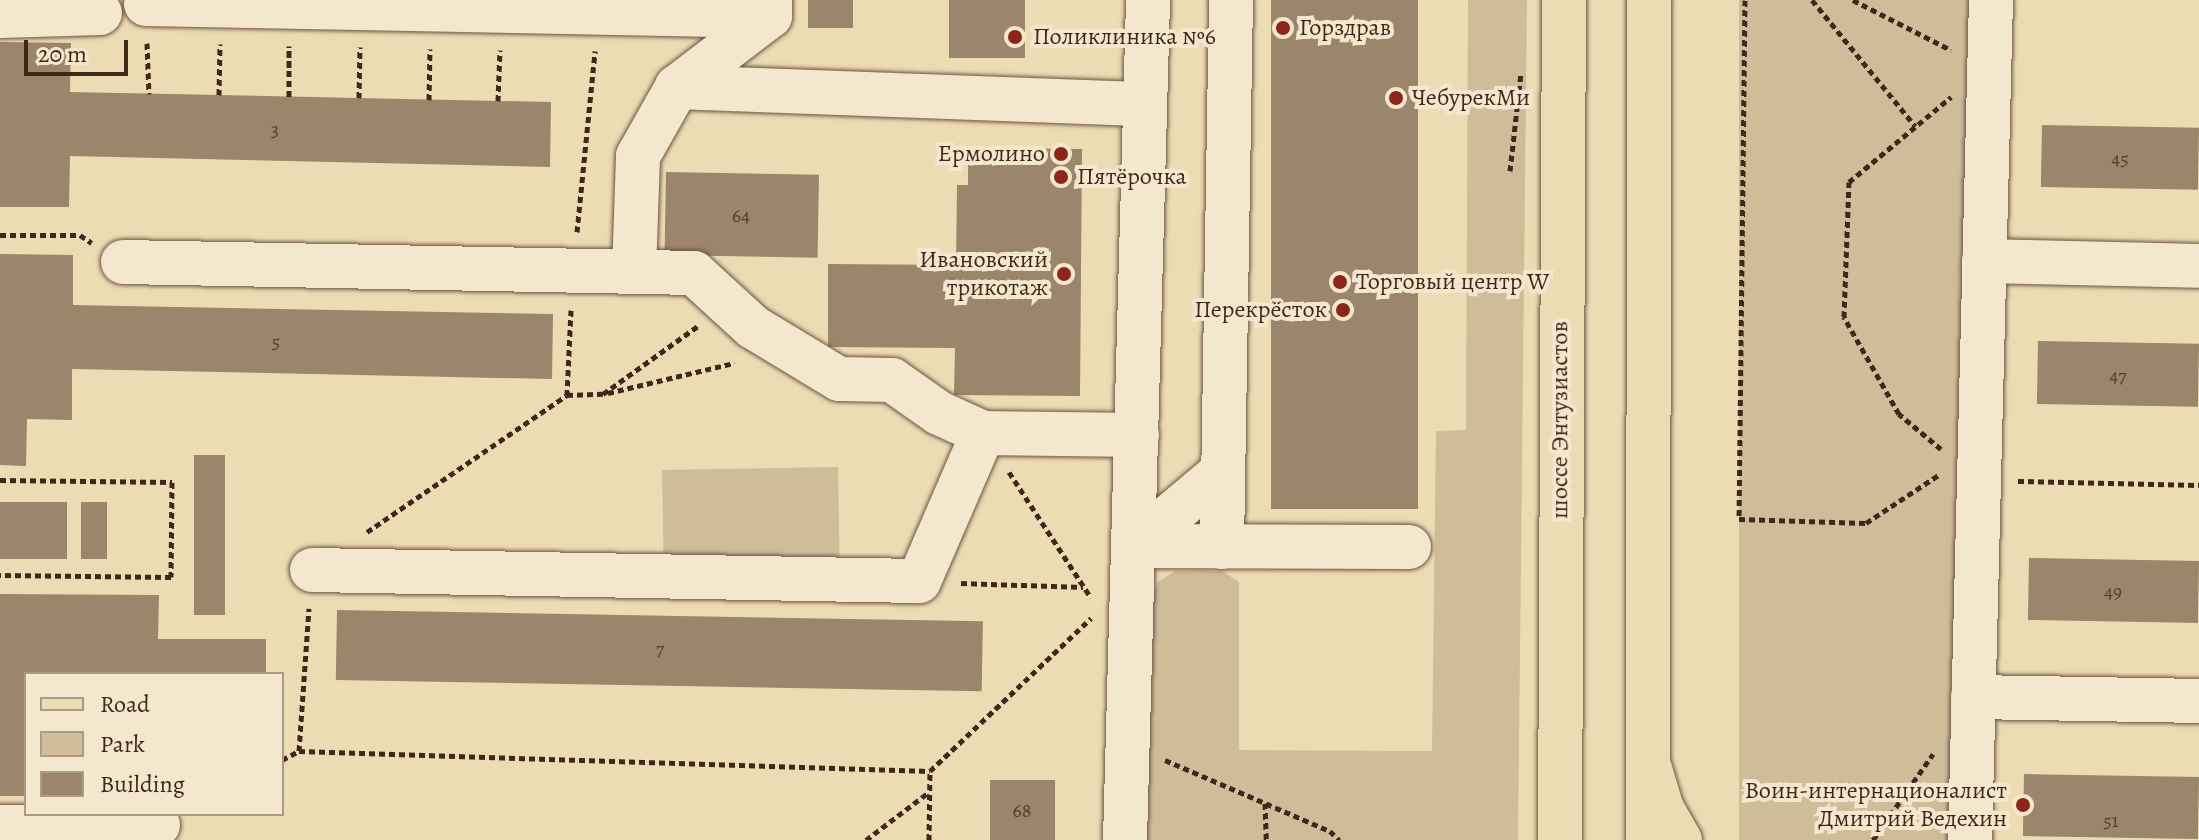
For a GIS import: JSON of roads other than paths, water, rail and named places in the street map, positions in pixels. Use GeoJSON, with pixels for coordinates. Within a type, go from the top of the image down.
{"type":"FeatureCollection","features":[{"type":"Feature","properties":{"kind":"main road","name":"шоссе Энтузиастов"},"geometry":{"type":"LineString","coordinates":[[1560,840],[1564,0]]}},
{"type":"Feature","properties":{"kind":"main road"},"geometry":{"type":"LineString","coordinates":[[1648,840],[1649,0]]}},
{"type":"Feature","properties":{"kind":"main road"},"geometry":{"type":"LineString","coordinates":[[1648,764],[1662,809],[1680,840]]}},
{"type":"Feature","properties":{"kind":"street"},"geometry":{"type":"LineString","coordinates":[[1125,840],[1148,0]]}},
{"type":"Feature","properties":{"kind":"street"},"geometry":{"type":"LineString","coordinates":[[1222,547],[1231,0]]}},
{"type":"Feature","properties":{"kind":"street"},"geometry":{"type":"LineString","coordinates":[[1970,840],[1973,697],[1963,476],[1984,261],[1991,0]]}},
{"type":"Feature","properties":{"kind":"street"},"geometry":{"type":"LineString","coordinates":[[146,4],[501,11],[770,8]]}},
{"type":"Feature","properties":{"kind":"street"},"geometry":{"type":"LineString","coordinates":[[634,272],[638,156],[677,87],[770,8]]}},
{"type":"Feature","properties":{"kind":"street"},"geometry":{"type":"LineString","coordinates":[[0,16],[100,13]]}},
{"type":"Feature","properties":{"kind":"street"},"geometry":{"type":"LineString","coordinates":[[677,87],[1145,104]]}},
{"type":"Feature","properties":{"kind":"street"},"geometry":{"type":"LineString","coordinates":[[1984,261],[2199,266]]}},
{"type":"Feature","properties":{"kind":"street"},"geometry":{"type":"LineString","coordinates":[[123,262],[694,273],[753,327],[839,379],[892,380],[939,413],[983,433],[1137,435]]}},
{"type":"Feature","properties":{"kind":"street"},"geometry":{"type":"LineString","coordinates":[[312,570],[919,581],[983,433]]}},
{"type":"Feature","properties":{"kind":"street"},"geometry":{"type":"LineString","coordinates":[[1134,546],[1223,471]]}},
{"type":"Feature","properties":{"kind":"street"},"geometry":{"type":"LineString","coordinates":[[1134,546],[1409,547]]}},
{"type":"Feature","properties":{"kind":"street"},"geometry":{"type":"LineString","coordinates":[[1973,697],[2199,701]]}},
{"type":"Feature","properties":{"kind":"street"},"geometry":{"type":"LineString","coordinates":[[0,827],[158,825]]}},
{"type":"Feature","properties":{"kind":"place","name":"Горздрав"},"geometry":{"type":"Point","coordinates":[1283,28]}},
{"type":"Feature","properties":{"kind":"place","name":"Поликлиника №6"},"geometry":{"type":"Point","coordinates":[1015,37]}},
{"type":"Feature","properties":{"kind":"place","name":"ЧебурекМи"},"geometry":{"type":"Point","coordinates":[1396,98]}},
{"type":"Feature","properties":{"kind":"place","name":"Ермолино"},"geometry":{"type":"Point","coordinates":[1061,154]}},
{"type":"Feature","properties":{"kind":"place","name":"Пятёрочка"},"geometry":{"type":"Point","coordinates":[1061,177]}},
{"type":"Feature","properties":{"kind":"place","name":"Ивановский трикотаж"},"geometry":{"type":"Point","coordinates":[1064,274]}},
{"type":"Feature","properties":{"kind":"place","name":"Торговый центр W"},"geometry":{"type":"Point","coordinates":[1340,282]}},
{"type":"Feature","properties":{"kind":"place","name":"Перекрёсток"},"geometry":{"type":"Point","coordinates":[1343,310]}},
{"type":"Feature","properties":{"kind":"place","name":"Воин-интернационалист Дмитрий Ведехин"},"geometry":{"type":"Point","coordinates":[2023,805]}}]}
